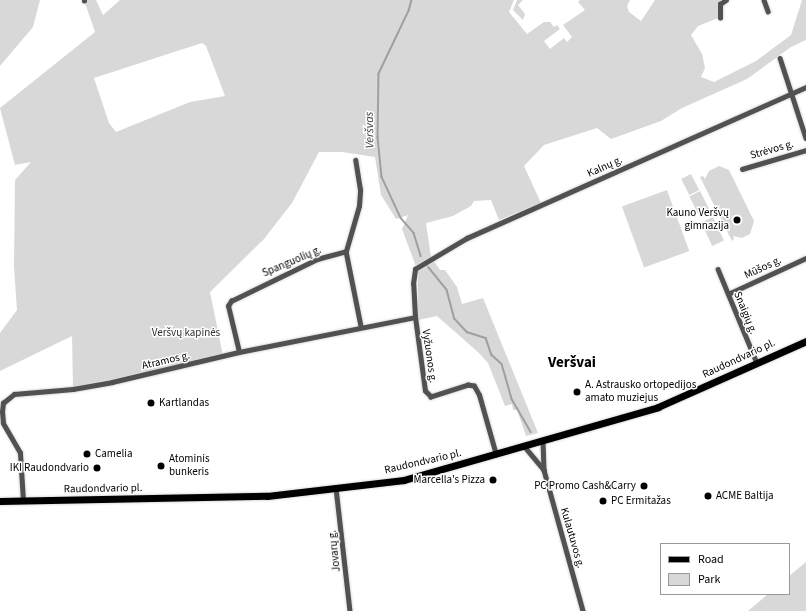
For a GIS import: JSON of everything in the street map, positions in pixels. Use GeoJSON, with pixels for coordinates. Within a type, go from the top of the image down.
{"type":"FeatureCollection","features":[{"type":"Feature","properties":{"kind":"main road","name":"Raudondvario pl."},"geometry":{"type":"LineString","coordinates":[[0,501],[267,496],[404,480],[525,447],[658,407],[806,341]]}},
{"type":"Feature","properties":{"kind":"main road","name":"Raudondvario pl."},"geometry":{"type":"LineString","coordinates":[[0,504],[23,501]]}},
{"type":"Feature","properties":{"kind":"street"},"geometry":{"type":"LineString","coordinates":[[720,18],[720,4],[726,0]]}},
{"type":"Feature","properties":{"kind":"street"},"geometry":{"type":"LineString","coordinates":[[764,0],[768,11]]}},
{"type":"Feature","properties":{"kind":"street"},"geometry":{"type":"LineString","coordinates":[[780,58],[806,138]]}},
{"type":"Feature","properties":{"kind":"street","name":"Kalnų g."},"geometry":{"type":"LineString","coordinates":[[415,317],[413,284],[415,269],[467,238],[806,87]]}},
{"type":"Feature","properties":{"kind":"street","name":"Strėvos g."},"geometry":{"type":"LineString","coordinates":[[742,168],[806,150]]}},
{"type":"Feature","properties":{"kind":"street"},"geometry":{"type":"LineString","coordinates":[[356,160],[360,190],[359,206],[346,252],[361,326]]}},
{"type":"Feature","properties":{"kind":"street","name":"Spanguolių g."},"geometry":{"type":"LineString","coordinates":[[239,352],[228,306],[231,302],[317,259],[346,252]]}},
{"type":"Feature","properties":{"kind":"street","name":"Mūšos g."},"geometry":{"type":"LineString","coordinates":[[728,294],[806,258]]}},
{"type":"Feature","properties":{"kind":"street","name":"Snaigių g."},"geometry":{"type":"LineString","coordinates":[[718,269],[757,363]]}},
{"type":"Feature","properties":{"kind":"street","name":"Atramos g."},"geometry":{"type":"LineString","coordinates":[[23,501],[20,452],[3,420],[3,403],[8,397],[14,394],[73,389],[112,382],[239,352],[361,326],[415,317]]}},
{"type":"Feature","properties":{"kind":"street","name":"Vyžuonos g."},"geometry":{"type":"LineString","coordinates":[[415,317],[426,394],[431,397],[468,384],[474,386],[479,395],[496,455]]}},
{"type":"Feature","properties":{"kind":"street","name":"Kulautuvos g."},"geometry":{"type":"LineString","coordinates":[[543,441],[544,470],[583,611]]}},
{"type":"Feature","properties":{"kind":"street","name":"Kulautuvos g."},"geometry":{"type":"LineString","coordinates":[[525,447],[544,470]]}},
{"type":"Feature","properties":{"kind":"street","name":"Jovarų g."},"geometry":{"type":"LineString","coordinates":[[336,488],[350,611]]}},
{"type":"Feature","properties":{"kind":"green space"},"geometry":{"type":"Polygon","coordinates":[[[0,0],[40,0],[33,27],[0,66],[0,0]]]}},
{"type":"Feature","properties":{"kind":"green space","name":"Veršvų kapinės"},"geometry":{"type":"Polygon","coordinates":[[[84,0],[96,0],[103,15],[120,0],[514,0],[509,12],[527,34],[544,22],[550,22],[554,27],[557,25],[560,29],[544,41],[550,49],[564,38],[567,42],[572,37],[563,25],[585,10],[578,2],[580,0],[630,0],[627,6],[629,12],[641,21],[655,0],[722,0],[718,4],[718,18],[698,26],[691,35],[702,54],[705,68],[701,77],[714,82],[756,61],[791,35],[802,0],[806,0],[806,40],[791,47],[747,79],[682,108],[661,121],[611,139],[597,128],[544,145],[524,166],[541,203],[499,220],[491,200],[474,201],[471,206],[453,216],[426,223],[431,257],[440,270],[445,270],[457,287],[462,304],[483,298],[538,433],[526,436],[517,410],[513,410],[512,404],[505,406],[488,363],[479,353],[437,316],[418,320],[418,272],[402,229],[408,215],[396,219],[381,195],[375,157],[342,152],[319,152],[292,203],[264,239],[210,292],[223,356],[73,389],[72,336],[0,371],[0,333],[17,310],[14,267],[15,180],[31,162],[15,165],[0,108],[95,32],[84,0]],[[202,43],[94,78],[109,123],[116,132],[190,102],[225,96],[206,46],[202,43]]]}},
{"type":"Feature","properties":{"kind":"green space"},"geometry":{"type":"Polygon","coordinates":[[[517,0],[523,0],[518,5],[525,14],[523,20],[513,10],[517,0]]]}},
{"type":"Feature","properties":{"kind":"green space"},"geometry":{"type":"Polygon","coordinates":[[[719,166],[729,170],[754,221],[750,234],[742,238],[733,236],[734,239],[732,241],[700,177],[703,176],[705,179],[709,171],[719,166]]]}},
{"type":"Feature","properties":{"kind":"green space"},"geometry":{"type":"Polygon","coordinates":[[[691,174],[699,190],[689,195],[681,179],[691,174]]]}},
{"type":"Feature","properties":{"kind":"green space"},"geometry":{"type":"Polygon","coordinates":[[[667,190],[689,251],[644,267],[622,206],[667,190]]]}},
{"type":"Feature","properties":{"kind":"green space"},"geometry":{"type":"Polygon","coordinates":[[[700,191],[709,209],[698,214],[689,196],[700,191]]]}},
{"type":"Feature","properties":{"kind":"green space"},"geometry":{"type":"Polygon","coordinates":[[[713,217],[724,241],[712,246],[701,222],[713,217]]]}},
{"type":"Feature","properties":{"kind":"green space"},"geometry":{"type":"Polygon","coordinates":[[[806,562],[806,611],[748,611],[767,595],[790,595],[790,575],[806,562]]]}},
{"type":"Feature","properties":{"kind":"waterway","name":"Veršvas"},"geometry":{"type":"LineString","coordinates":[[412,0],[409,11],[379,74],[378,137],[382,177],[401,218],[414,233],[421,256]]}},
{"type":"Feature","properties":{"kind":"waterway","name":"Veršvas"},"geometry":{"type":"LineString","coordinates":[[426,264],[447,290],[455,319],[467,332],[486,338],[492,355],[502,364],[512,399],[531,432]]}},
{"type":"Feature","properties":{"kind":"place","name":"Kauno Veršvų gimnazija"},"geometry":{"type":"Point","coordinates":[737,220]}},
{"type":"Feature","properties":{"kind":"place","name":"A. Astrausko ortopedijos amato muziejus"},"geometry":{"type":"Point","coordinates":[577,392]}},
{"type":"Feature","properties":{"kind":"place","name":"Kartlandas"},"geometry":{"type":"Point","coordinates":[151,403]}},
{"type":"Feature","properties":{"kind":"place","name":"Camelia"},"geometry":{"type":"Point","coordinates":[87,454]}},
{"type":"Feature","properties":{"kind":"place","name":"Atominis bunkeris"},"geometry":{"type":"Point","coordinates":[161,466]}},
{"type":"Feature","properties":{"kind":"place","name":"IKI Raudondvario"},"geometry":{"type":"Point","coordinates":[97,468]}},
{"type":"Feature","properties":{"kind":"place","name":"Marcella's Pizza"},"geometry":{"type":"Point","coordinates":[493,480]}},
{"type":"Feature","properties":{"kind":"place","name":"PC Promo Cash&Carry"},"geometry":{"type":"Point","coordinates":[644,486]}},
{"type":"Feature","properties":{"kind":"place","name":"ACME Baltija"},"geometry":{"type":"Point","coordinates":[708,496]}},
{"type":"Feature","properties":{"kind":"place","name":"PC Ermitažas"},"geometry":{"type":"Point","coordinates":[603,501]}},
{"type":"Feature","properties":{"kind":"district","name":"Veršvai"},"geometry":{"type":"Point","coordinates":[572,363]}}]}
